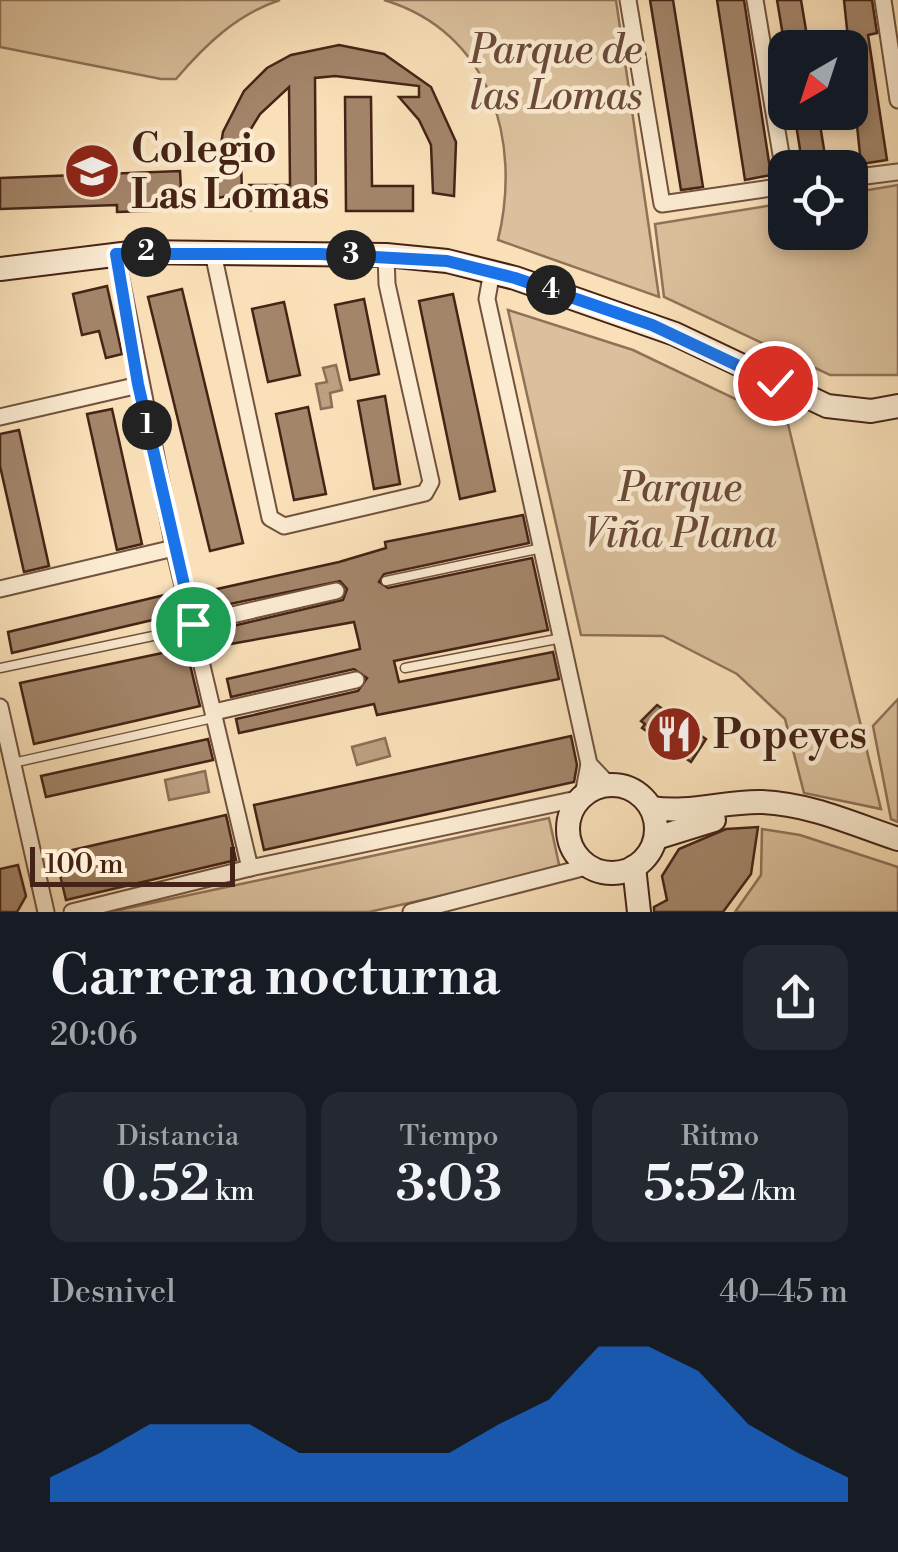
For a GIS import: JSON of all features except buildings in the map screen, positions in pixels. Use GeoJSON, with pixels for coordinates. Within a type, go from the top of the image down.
{"type":"FeatureCollection","features":[{"type":"Feature","properties":{"kind":"street"},"geometry":{"type":"LineString","coordinates":[[628,0],[662,204],[768,188]]}},
{"type":"Feature","properties":{"kind":"street"},"geometry":{"type":"LineString","coordinates":[[755,0],[780,150]]}},
{"type":"Feature","properties":{"kind":"street"},"geometry":{"type":"LineString","coordinates":[[883,0],[898,100]]}},
{"type":"Feature","properties":{"kind":"street"},"geometry":{"type":"LineString","coordinates":[[868,176],[898,172]]}},
{"type":"Feature","properties":{"kind":"street"},"geometry":{"type":"LineString","coordinates":[[213,253],[270,518],[284,526],[425,493],[431,482],[387,284],[386,256]]}},
{"type":"Feature","properties":{"kind":"street"},"geometry":{"type":"LineString","coordinates":[[0,270],[116,254],[213,253],[386,256],[492,271],[675,334],[828,406],[872,410],[898,406]]}},
{"type":"Feature","properties":{"kind":"street"},"geometry":{"type":"LineString","coordinates":[[116,254],[138,384],[250,868]]}},
{"type":"Feature","properties":{"kind":"street"},"geometry":{"type":"LineString","coordinates":[[492,271],[487,299],[589,764],[569,819],[570,838],[600,870],[625,912]]}},
{"type":"Feature","properties":{"kind":"street"},"geometry":{"type":"LineString","coordinates":[[0,417],[138,384]]}},
{"type":"Feature","properties":{"kind":"street"},"geometry":{"type":"LineString","coordinates":[[872,410],[898,424]]}},
{"type":"Feature","properties":{"kind":"street"},"geometry":{"type":"LineString","coordinates":[[0,589],[174,548]]}},
{"type":"Feature","properties":{"kind":"street"},"geometry":{"type":"LineString","coordinates":[[193,626],[336,591]]}},
{"type":"Feature","properties":{"kind":"street"},"geometry":{"type":"LineString","coordinates":[[214,714],[356,680]]}},
{"type":"Feature","properties":{"kind":"street"},"geometry":{"type":"LineString","coordinates":[[0,707],[46,912]]}},
{"type":"Feature","properties":{"kind":"street"},"geometry":{"type":"LineString","coordinates":[[589,764],[610,785],[636,793],[652,808],[671,811],[760,802],[802,806],[898,840]]}},
{"type":"Feature","properties":{"kind":"street"},"geometry":{"type":"LineString","coordinates":[[72,912],[250,868],[580,797],[610,785]]}},
{"type":"Feature","properties":{"kind":"street"},"geometry":{"type":"LineString","coordinates":[[652,808],[656,838]]}},
{"type":"Feature","properties":{"kind":"street"},"geometry":{"type":"LineString","coordinates":[[639,912],[634,867],[656,838],[691,824],[761,816],[810,823],[898,853]]}},
{"type":"Feature","properties":{"kind":"street"},"geometry":{"type":"LineString","coordinates":[[411,912],[600,870],[634,867]]}},
{"type":"Feature","properties":{"kind":"lane"},"geometry":{"type":"LineString","coordinates":[[386,581],[542,548]]}},
{"type":"Feature","properties":{"kind":"lane"},"geometry":{"type":"LineString","coordinates":[[0,668],[193,626]]}},
{"type":"Feature","properties":{"kind":"lane"},"geometry":{"type":"LineString","coordinates":[[405,668],[562,638]]}},
{"type":"Feature","properties":{"kind":"lane"},"geometry":{"type":"LineString","coordinates":[[13,763],[214,714]]}},
{"type":"Feature","properties":{"kind":"green space"},"geometry":{"type":"Polygon","coordinates":[[[0,0],[280,0],[250,13],[223,32],[176,79],[161,79],[0,47],[0,0]]]}},
{"type":"Feature","properties":{"kind":"green space","name":"Parque de las Lomas"},"geometry":{"type":"Polygon","coordinates":[[[384,0],[616,0],[659,297],[498,240],[505,165],[501,129],[490,95],[473,64],[450,37],[421,15],[384,0]]]}},
{"type":"Feature","properties":{"kind":"green space"},"geometry":{"type":"Polygon","coordinates":[[[898,185],[898,375],[830,375],[664,297],[655,224],[768,206],[768,250],[868,250],[868,190],[898,185]]]}},
{"type":"Feature","properties":{"kind":"green space","name":"Parque Viña Plana"},"geometry":{"type":"Polygon","coordinates":[[[508,310],[633,350],[788,424],[881,809],[804,793],[785,719],[737,674],[663,636],[581,635],[508,310]]]}},
{"type":"Feature","properties":{"kind":"green space"},"geometry":{"type":"Polygon","coordinates":[[[898,699],[898,822],[891,819],[873,726],[898,699]]]}},
{"type":"Feature","properties":{"kind":"green space"},"geometry":{"type":"Polygon","coordinates":[[[549,818],[560,869],[369,912],[110,912],[549,818]]]}},
{"type":"Feature","properties":{"kind":"green space"},"geometry":{"type":"Polygon","coordinates":[[[762,829],[800,835],[898,867],[898,912],[735,912],[761,875],[762,829]]]}},
{"type":"Feature","properties":{"kind":"shaded area"},"geometry":{"type":"Polygon","coordinates":[[[336,365],[342,390],[330,393],[332,407],[321,409],[316,384],[327,382],[323,368],[336,365]]]}},
{"type":"Feature","properties":{"kind":"shaded area"},"geometry":{"type":"Polygon","coordinates":[[[385,738],[390,756],[357,765],[352,747],[385,738]]]}},
{"type":"Feature","properties":{"kind":"shaded area"},"geometry":{"type":"Polygon","coordinates":[[[205,771],[209,792],[169,800],[165,780],[205,771]]]}},
{"type":"Feature","properties":{"kind":"place","name":"Colegio Las Lomas"},"geometry":{"type":"Point","coordinates":[92,171]}},
{"type":"Feature","properties":{"kind":"place","name":"Popeyes"},"geometry":{"type":"Point","coordinates":[674,734]}},
{"type":"Feature","properties":{"kind":"route"},"geometry":{"type":"LineString","coordinates":[[193,624],[138,384],[116,254],[320,254],[447,261],[515,278],[652,325],[775,383]]}}]}
